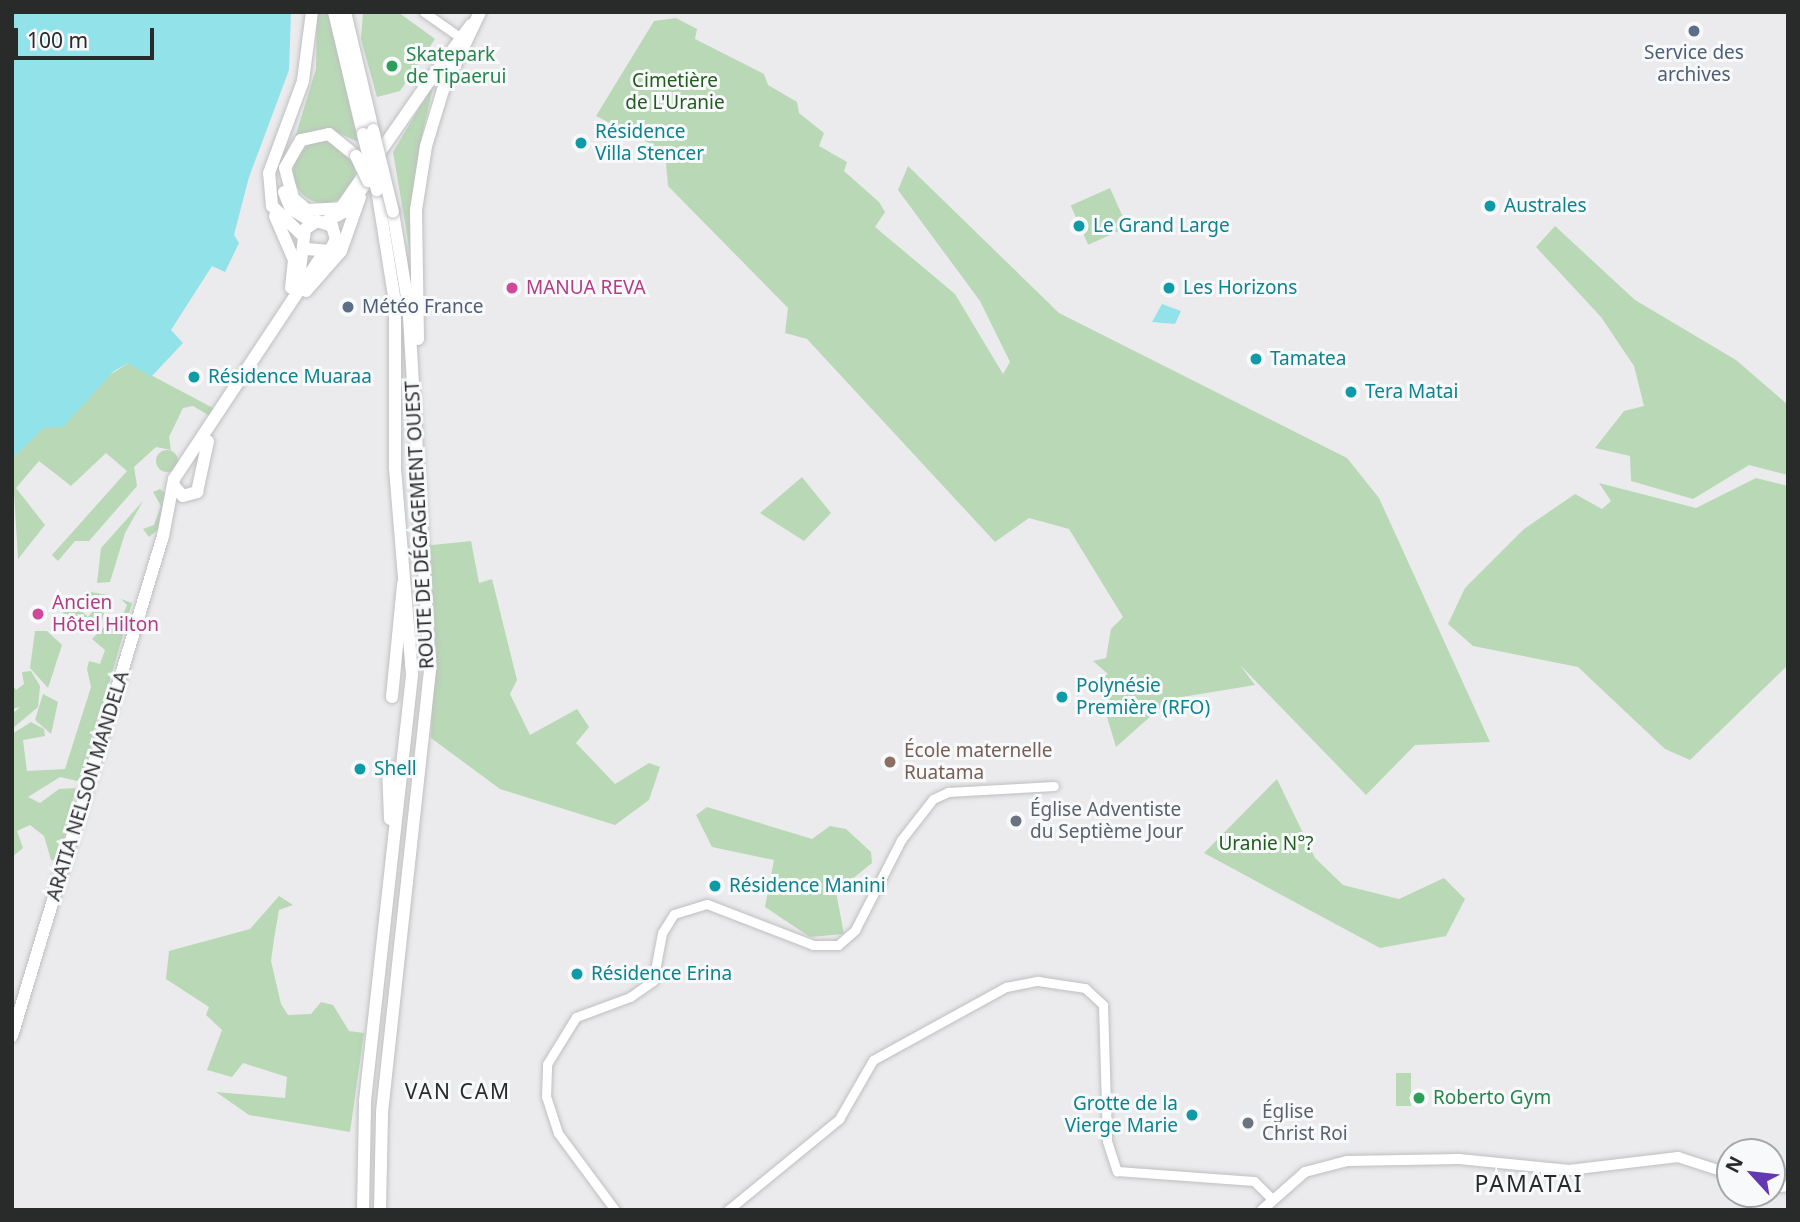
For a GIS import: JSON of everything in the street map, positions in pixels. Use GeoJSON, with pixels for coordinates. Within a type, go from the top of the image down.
{"type":"FeatureCollection","features":[{"type":"Feature","properties":{"kind":"main road"},"geometry":{"type":"LineString","coordinates":[[292,302],[294,260],[272,206],[269,173],[303,81],[312,12]]}},
{"type":"Feature","properties":{"kind":"main road","name":"ROUTE DE DÉGAGEMENT OUEST"},"geometry":{"type":"LineString","coordinates":[[334,12],[393,212],[406,282],[429,680],[384,1095],[380,1210]]}},
{"type":"Feature","properties":{"kind":"main road","name":"ROUTE DE DÉGAGEMENT OUEST"},"geometry":{"type":"LineString","coordinates":[[345,12],[368,132],[370,192],[385,231],[395,302],[395,467],[406,574],[411,690],[365,1101],[363,1210]]}},
{"type":"Feature","properties":{"kind":"main road"},"geometry":{"type":"LineString","coordinates":[[285,178],[293,198],[307,210],[341,208],[480,12]]}},
{"type":"Feature","properties":{"kind":"main road"},"geometry":{"type":"LineString","coordinates":[[412,395],[422,163],[443,90],[480,12]]}},
{"type":"Feature","properties":{"kind":"main road"},"geometry":{"type":"LineString","coordinates":[[279,324],[341,251],[437,70]]}},
{"type":"Feature","properties":{"kind":"main road"},"geometry":{"type":"LineString","coordinates":[[336,232],[285,200],[285,178],[292,149],[310,136],[334,136],[356,156],[370,192]]}},
{"type":"Feature","properties":{"kind":"main road"},"geometry":{"type":"LineString","coordinates":[[292,302],[305,242],[319,222],[370,192]]}},
{"type":"Feature","properties":{"kind":"main road"},"geometry":{"type":"LineString","coordinates":[[212,431],[323,254],[334,246],[336,232],[370,192]]}},
{"type":"Feature","properties":{"kind":"main road"},"geometry":{"type":"LineString","coordinates":[[272,206],[305,242],[323,254]]}},
{"type":"Feature","properties":{"kind":"main road","name":"ARATIA NELSON MANDELA"},"geometry":{"type":"LineString","coordinates":[[12,1036],[163,536],[174,486],[179,472],[212,431]]}},
{"type":"Feature","properties":{"kind":"main road","name":"ARATIA NELSON MANDELA"},"geometry":{"type":"LineString","coordinates":[[163,536],[189,496],[199,489],[198,476],[212,431]]}},
{"type":"Feature","properties":{"kind":"main road"},"geometry":{"type":"LineString","coordinates":[[179,472],[198,476]]}},
{"type":"Feature","properties":{"kind":"main road"},"geometry":{"type":"LineString","coordinates":[[174,486],[189,496]]}},
{"type":"Feature","properties":{"kind":"main road"},"geometry":{"type":"LineString","coordinates":[[392,697],[406,574]]}},
{"type":"Feature","properties":{"kind":"main road"},"geometry":{"type":"LineString","coordinates":[[386,911],[388,767]]}},
{"type":"Feature","properties":{"kind":"main road"},"geometry":{"type":"LineString","coordinates":[[1262,1210],[1270,1197],[1305,1172],[1346,1161],[1468,1160],[1569,1170],[1678,1157],[1716,1169]]}},
{"type":"Feature","properties":{"kind":"street"},"geometry":{"type":"LineString","coordinates":[[424,12],[461,38]]}},
{"type":"Feature","properties":{"kind":"street"},"geometry":{"type":"LineString","coordinates":[[615,1210],[558,1133],[546,1097],[547,1064],[576,1017],[630,997],[653,981],[670,918],[687,906],[706,904],[813,945],[838,945],[855,930],[901,840],[933,799],[948,792],[1054,786]]}},
{"type":"Feature","properties":{"kind":"street"},"geometry":{"type":"LineString","coordinates":[[727,1210],[839,1119],[873,1060],[1006,987],[1038,981],[1085,988],[1103,1005],[1107,1141],[1117,1171],[1254,1181],[1270,1197]]}},
{"type":"Feature","properties":{"kind":"green space"},"geometry":{"type":"Polygon","coordinates":[[[317,12],[329,12],[358,142],[328,128],[293,144],[316,69],[317,12]]]}},
{"type":"Feature","properties":{"kind":"green space","name":"Skatepark de Tipaerui"},"geometry":{"type":"Polygon","coordinates":[[[363,12],[398,12],[435,39],[400,91],[377,97],[361,39],[363,12]]]}},
{"type":"Feature","properties":{"kind":"green space","name":"Cimetière de L'Uranie"},"geometry":{"type":"Polygon","coordinates":[[[676,18],[697,29],[695,39],[764,74],[768,85],[797,102],[799,113],[824,133],[819,146],[847,162],[844,171],[879,202],[885,212],[875,227],[955,294],[1003,374],[1010,362],[980,301],[898,190],[908,166],[1059,313],[1347,458],[1379,498],[1490,742],[1415,745],[1366,795],[1240,665],[1255,685],[1170,699],[1116,747],[1096,680],[1108,674],[1093,661],[1106,658],[1111,629],[1123,617],[1069,529],[1029,518],[995,542],[807,339],[785,333],[788,308],[668,186],[666,163],[673,155],[596,116],[654,21],[676,18]]]}},
{"type":"Feature","properties":{"kind":"green space"},"geometry":{"type":"Polygon","coordinates":[[[434,83],[421,140],[412,264],[393,152],[434,83]]]}},
{"type":"Feature","properties":{"kind":"green space"},"geometry":{"type":"Polygon","coordinates":[[[318,141],[330,141],[346,150],[353,160],[353,184],[346,194],[330,203],[318,203],[307,198],[298,189],[293,178],[293,166],[298,155],[307,146],[318,141]]]}},
{"type":"Feature","properties":{"kind":"green space"},"geometry":{"type":"Polygon","coordinates":[[[1110,188],[1127,227],[1088,245],[1071,205],[1110,188]]]}},
{"type":"Feature","properties":{"kind":"green space"},"geometry":{"type":"Polygon","coordinates":[[[1555,226],[1635,300],[1736,360],[1788,405],[1788,475],[1749,465],[1693,499],[1631,481],[1630,456],[1595,448],[1624,411],[1644,406],[1634,366],[1601,317],[1536,247],[1555,226]]]}},
{"type":"Feature","properties":{"kind":"green space"},"geometry":{"type":"Polygon","coordinates":[[[128,363],[215,409],[210,416],[193,406],[183,408],[169,437],[171,450],[156,447],[134,467],[137,486],[89,541],[75,541],[58,561],[52,555],[127,471],[106,453],[71,486],[39,461],[16,488],[45,525],[18,559],[12,459],[44,427],[62,427],[101,381],[128,363]]]}},
{"type":"Feature","properties":{"kind":"green space"},"geometry":{"type":"Polygon","coordinates":[[[167,450],[175,453],[178,461],[175,469],[167,472],[159,469],[156,461],[159,453],[167,450]]]}},
{"type":"Feature","properties":{"kind":"green space"},"geometry":{"type":"Polygon","coordinates":[[[802,477],[831,513],[804,541],[760,513],[802,477]]]}},
{"type":"Feature","properties":{"kind":"green space"},"geometry":{"type":"Polygon","coordinates":[[[1756,478],[1788,486],[1788,665],[1690,760],[1665,749],[1578,667],[1473,646],[1448,624],[1465,588],[1524,529],[1575,494],[1602,509],[1611,501],[1599,483],[1696,508],[1756,478]]]}},
{"type":"Feature","properties":{"kind":"green space"},"geometry":{"type":"Polygon","coordinates":[[[160,489],[165,493],[161,527],[149,537],[143,529],[154,525],[161,506],[153,492],[160,489]]]}},
{"type":"Feature","properties":{"kind":"green space"},"geometry":{"type":"Polygon","coordinates":[[[143,501],[125,533],[110,582],[97,583],[101,548],[143,501]]]}},
{"type":"Feature","properties":{"kind":"green space"},"geometry":{"type":"Polygon","coordinates":[[[471,541],[479,583],[492,579],[517,680],[510,694],[530,735],[577,709],[589,727],[576,743],[615,784],[649,763],[660,767],[649,800],[615,825],[500,789],[431,738],[433,643],[423,546],[471,541]]]}},
{"type":"Feature","properties":{"kind":"green space"},"geometry":{"type":"Polygon","coordinates":[[[85,591],[108,595],[98,610],[104,613],[102,620],[90,633],[62,612],[78,608],[88,617],[94,610],[84,601],[85,591]]]}},
{"type":"Feature","properties":{"kind":"green space"},"geometry":{"type":"Polygon","coordinates":[[[121,599],[132,603],[83,775],[77,781],[60,777],[28,797],[40,803],[59,789],[76,788],[59,860],[51,860],[44,836],[30,825],[17,831],[23,848],[12,857],[12,734],[31,722],[44,729],[45,736],[23,740],[27,771],[65,769],[91,687],[87,669],[89,661],[100,664],[105,650],[92,639],[114,617],[121,619],[127,605],[121,599]]]}},
{"type":"Feature","properties":{"kind":"green space"},"geometry":{"type":"Polygon","coordinates":[[[35,631],[47,631],[62,645],[48,688],[30,668],[35,631]]]}},
{"type":"Feature","properties":{"kind":"green space"},"geometry":{"type":"Polygon","coordinates":[[[31,671],[40,686],[38,707],[12,729],[12,714],[20,707],[12,709],[12,684],[16,690],[24,684],[22,672],[31,671]]]}},
{"type":"Feature","properties":{"kind":"green space"},"geometry":{"type":"Polygon","coordinates":[[[43,694],[58,702],[51,734],[35,720],[43,694]]]}},
{"type":"Feature","properties":{"kind":"green space","name":"Uranie N°?"},"geometry":{"type":"Polygon","coordinates":[[[1277,779],[1315,858],[1343,885],[1399,899],[1444,878],[1465,899],[1446,936],[1380,948],[1204,853],[1277,779]]]}},
{"type":"Feature","properties":{"kind":"green space"},"geometry":{"type":"Polygon","coordinates":[[[707,807],[812,839],[830,826],[846,829],[871,852],[872,863],[836,892],[844,934],[810,937],[765,907],[774,860],[712,847],[696,815],[707,807]]]}},
{"type":"Feature","properties":{"kind":"green space"},"geometry":{"type":"Polygon","coordinates":[[[279,896],[293,905],[279,910],[271,961],[281,1004],[288,1015],[311,1014],[321,1002],[333,1005],[349,1031],[364,1033],[350,1132],[249,1115],[216,1092],[285,1098],[287,1077],[243,1063],[232,1077],[207,1070],[222,1030],[206,1015],[209,1007],[166,979],[169,951],[250,929],[279,896]]]}},
{"type":"Feature","properties":{"kind":"green space"},"geometry":{"type":"Polygon","coordinates":[[[1396,1073],[1411,1073],[1411,1106],[1396,1106],[1396,1073]]]}},
{"type":"Feature","properties":{"kind":"water"},"geometry":{"type":"Polygon","coordinates":[[[12,12],[291,12],[289,70],[249,177],[234,235],[239,243],[225,272],[212,266],[171,330],[183,343],[151,377],[128,363],[114,371],[63,427],[44,428],[12,459],[12,12]]]}},
{"type":"Feature","properties":{"kind":"water"},"geometry":{"type":"Polygon","coordinates":[[[1162,304],[1181,311],[1175,324],[1152,322],[1162,304]]]}},
{"type":"Feature","properties":{"kind":"place","name":"Service des archives"},"geometry":{"type":"Point","coordinates":[1694,31]}},
{"type":"Feature","properties":{"kind":"place","name":"Skatepark de Tipaerui"},"geometry":{"type":"Point","coordinates":[392,66]}},
{"type":"Feature","properties":{"kind":"place","name":"Résidence Villa Stencer"},"geometry":{"type":"Point","coordinates":[581,143]}},
{"type":"Feature","properties":{"kind":"place","name":"Australes"},"geometry":{"type":"Point","coordinates":[1490,206]}},
{"type":"Feature","properties":{"kind":"place","name":"Le Grand Large"},"geometry":{"type":"Point","coordinates":[1079,226]}},
{"type":"Feature","properties":{"kind":"place","name":"MANUA REVA"},"geometry":{"type":"Point","coordinates":[512,288]}},
{"type":"Feature","properties":{"kind":"place","name":"Les Horizons"},"geometry":{"type":"Point","coordinates":[1169,288]}},
{"type":"Feature","properties":{"kind":"place","name":"Météo France"},"geometry":{"type":"Point","coordinates":[348,307]}},
{"type":"Feature","properties":{"kind":"place","name":"Tamatea"},"geometry":{"type":"Point","coordinates":[1256,359]}},
{"type":"Feature","properties":{"kind":"place","name":"Résidence Muaraa"},"geometry":{"type":"Point","coordinates":[194,377]}},
{"type":"Feature","properties":{"kind":"place","name":"Tera Matai"},"geometry":{"type":"Point","coordinates":[1351,392]}},
{"type":"Feature","properties":{"kind":"place","name":"Ancien Hôtel Hilton"},"geometry":{"type":"Point","coordinates":[38,614]}},
{"type":"Feature","properties":{"kind":"place","name":"Polynésie Première (RFO)"},"geometry":{"type":"Point","coordinates":[1062,697]}},
{"type":"Feature","properties":{"kind":"place","name":"École maternelle Ruatama"},"geometry":{"type":"Point","coordinates":[890,762]}},
{"type":"Feature","properties":{"kind":"place","name":"Shell"},"geometry":{"type":"Point","coordinates":[360,769]}},
{"type":"Feature","properties":{"kind":"place","name":"Église Adventiste du Septième Jour"},"geometry":{"type":"Point","coordinates":[1016,821]}},
{"type":"Feature","properties":{"kind":"place","name":"Résidence Manini"},"geometry":{"type":"Point","coordinates":[715,886]}},
{"type":"Feature","properties":{"kind":"place","name":"Résidence Erina"},"geometry":{"type":"Point","coordinates":[577,974]}},
{"type":"Feature","properties":{"kind":"place","name":"Roberto Gym"},"geometry":{"type":"Point","coordinates":[1419,1098]}},
{"type":"Feature","properties":{"kind":"place","name":"Grotte de la Vierge Marie"},"geometry":{"type":"Point","coordinates":[1192,1115]}},
{"type":"Feature","properties":{"kind":"place","name":"Église Christ Roi"},"geometry":{"type":"Point","coordinates":[1248,1123]}},
{"type":"Feature","properties":{"kind":"district","name":"VAN CAM"},"geometry":{"type":"Point","coordinates":[458,1091]}},
{"type":"Feature","properties":{"kind":"district","name":"PAMATAI"},"geometry":{"type":"Point","coordinates":[1529,1183]}}]}
